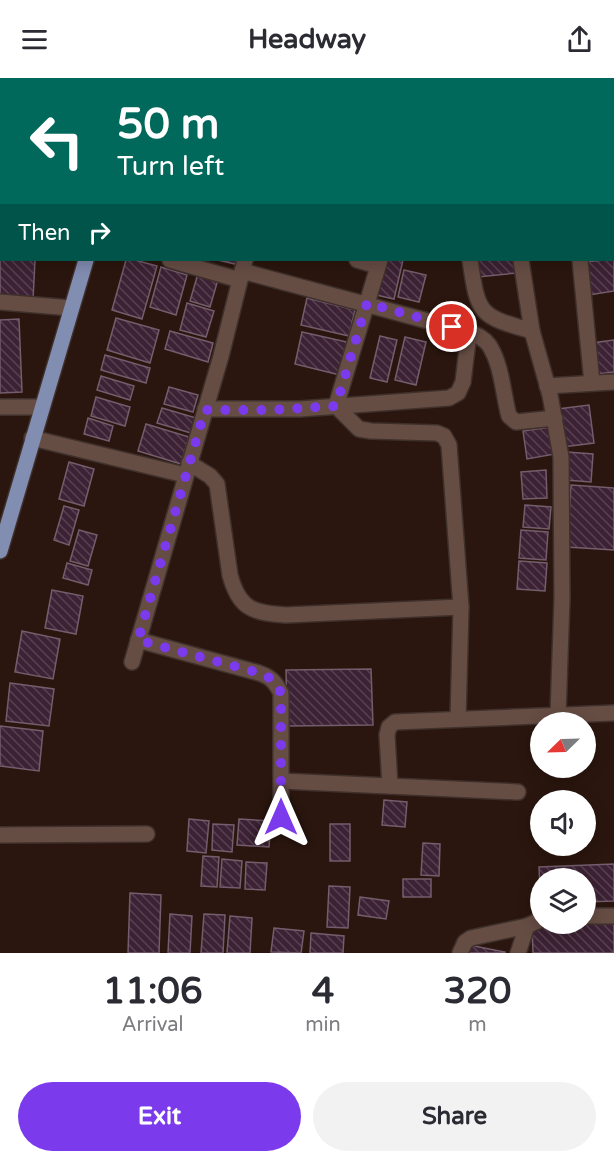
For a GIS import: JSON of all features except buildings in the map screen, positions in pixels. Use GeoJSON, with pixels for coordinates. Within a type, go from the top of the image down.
{"type":"FeatureCollection","features":[{"type":"Feature","properties":{"kind":"main road"},"geometry":{"type":"LineString","coordinates":[[0,547],[86,261]]}},
{"type":"Feature","properties":{"kind":"street"},"geometry":{"type":"LineString","coordinates":[[177,261],[242,270],[469,332],[481,337],[489,344],[496,359],[509,416],[516,422],[555,418]]}},
{"type":"Feature","properties":{"kind":"street"},"geometry":{"type":"LineString","coordinates":[[470,261],[478,301],[485,315],[498,322],[532,331]]}},
{"type":"Feature","properties":{"kind":"street"},"geometry":{"type":"LineString","coordinates":[[521,261],[532,331],[548,386],[561,457],[563,517],[558,712]]}},
{"type":"Feature","properties":{"kind":"street"},"geometry":{"type":"LineString","coordinates":[[580,261],[592,384]]}},
{"type":"Feature","properties":{"kind":"street"},"geometry":{"type":"LineString","coordinates":[[336,406],[379,263]]}},
{"type":"Feature","properties":{"kind":"street"},"geometry":{"type":"LineString","coordinates":[[132,662],[221,356],[242,270]]}},
{"type":"Feature","properties":{"kind":"street"},"geometry":{"type":"LineString","coordinates":[[0,302],[72,309]]}},
{"type":"Feature","properties":{"kind":"street"},"geometry":{"type":"LineString","coordinates":[[205,410],[271,410],[439,399],[458,393],[463,382],[469,332]]}},
{"type":"Feature","properties":{"kind":"street"},"geometry":{"type":"LineString","coordinates":[[548,386],[614,382]]}},
{"type":"Feature","properties":{"kind":"street"},"geometry":{"type":"LineString","coordinates":[[336,406],[359,429],[437,433],[444,436],[449,445],[461,607],[458,718]]}},
{"type":"Feature","properties":{"kind":"street"},"geometry":{"type":"LineString","coordinates":[[0,407],[41,407]]}},
{"type":"Feature","properties":{"kind":"street"},"geometry":{"type":"LineString","coordinates":[[32,438],[187,469],[210,476],[217,484],[230,575],[240,600],[251,610],[265,614],[286,615],[461,607]]}},
{"type":"Feature","properties":{"kind":"street"},"geometry":{"type":"LineString","coordinates":[[138,640],[270,676],[281,693],[281,817]]}},
{"type":"Feature","properties":{"kind":"street"},"geometry":{"type":"LineString","coordinates":[[596,714],[614,713]]}},
{"type":"Feature","properties":{"kind":"street"},"geometry":{"type":"LineString","coordinates":[[390,786],[387,735],[389,728],[395,722],[530,716]]}},
{"type":"Feature","properties":{"kind":"street"},"geometry":{"type":"LineString","coordinates":[[281,782],[518,792]]}},
{"type":"Feature","properties":{"kind":"street"},"geometry":{"type":"LineString","coordinates":[[0,835],[147,834]]}},
{"type":"Feature","properties":{"kind":"street"},"geometry":{"type":"LineString","coordinates":[[596,916],[614,916]]}},
{"type":"Feature","properties":{"kind":"street"},"geometry":{"type":"LineString","coordinates":[[460,953],[465,942],[471,938],[530,924]]}},
{"type":"Feature","properties":{"kind":"street"},"geometry":{"type":"LineString","coordinates":[[518,953],[530,930]]}},
{"type":"Feature","properties":{"kind":"route"},"geometry":{"type":"LineString","coordinates":[[281,817],[282,707],[281,693],[276,682],[270,676],[138,640],[205,410],[271,410],[336,406],[367,303],[452,327]]}}]}
